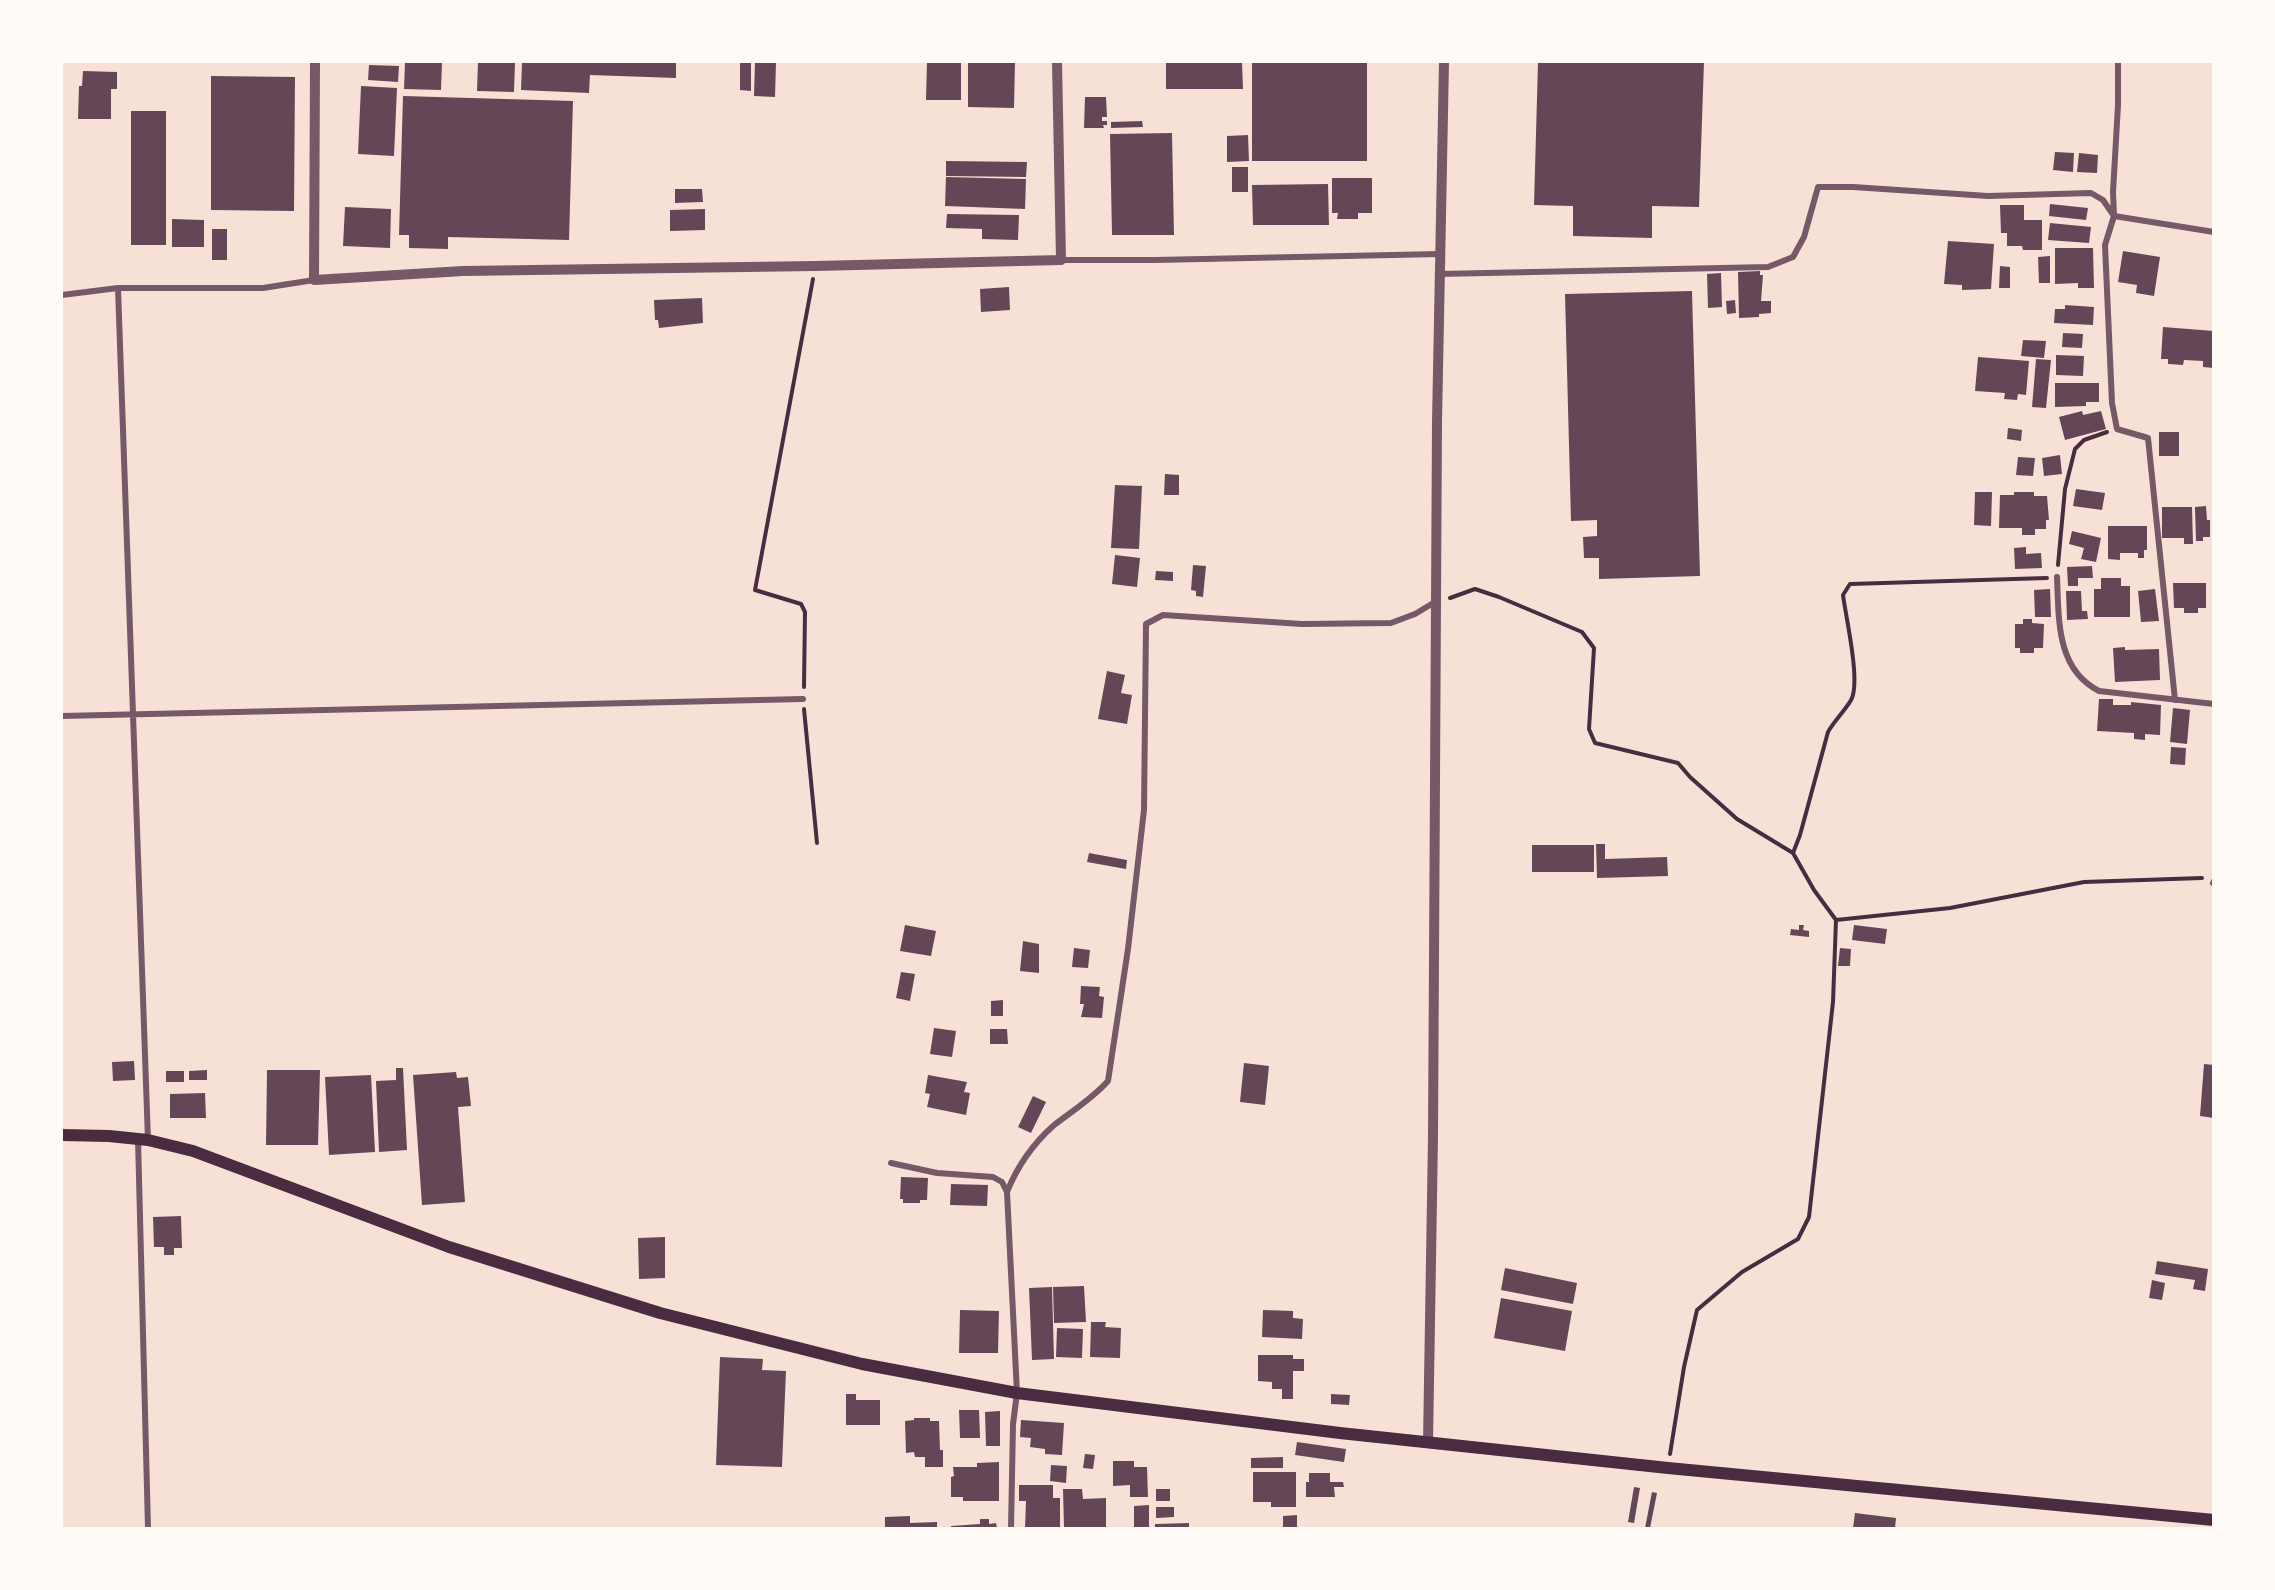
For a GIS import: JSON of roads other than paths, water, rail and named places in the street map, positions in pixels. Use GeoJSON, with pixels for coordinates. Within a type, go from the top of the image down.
{"type":"FeatureCollection","features":[{"type":"Feature","properties":{"kind":"main road"},"geometry":{"type":"LineString","coordinates":[[62,1135],[109,1136],[143,1140],[193,1151],[449,1247],[660,1313],[861,1364],[1017,1393],[1428,1443],[2214,1520]]}},
{"type":"Feature","properties":{"kind":"street"},"geometry":{"type":"LineString","coordinates":[[314,280],[315,62]]}},
{"type":"Feature","properties":{"kind":"street"},"geometry":{"type":"LineString","coordinates":[[1057,62],[1061,260]]}},
{"type":"Feature","properties":{"kind":"street"},"geometry":{"type":"LineString","coordinates":[[1428,1443],[1433,1136],[1435,603],[1444,62]]}},
{"type":"Feature","properties":{"kind":"street"},"geometry":{"type":"LineString","coordinates":[[2118,62],[2114,216],[2105,245],[2112,403],[2117,429],[2148,438],[2175,700]]}},
{"type":"Feature","properties":{"kind":"street"},"geometry":{"type":"LineString","coordinates":[[1439,274],[1768,267],[1793,257],[1804,237],[1818,187],[1988,196],[2091,193],[2103,200],[2114,216],[2214,232]]}},
{"type":"Feature","properties":{"kind":"street"},"geometry":{"type":"LineString","coordinates":[[62,295],[118,288],[262,288],[314,280],[463,271],[1440,254]]}},
{"type":"Feature","properties":{"kind":"street"},"geometry":{"type":"LineString","coordinates":[[118,288],[133,715],[143,1140],[148,1528]]}},
{"type":"Feature","properties":{"kind":"street"},"geometry":{"type":"LineString","coordinates":[[2057,577],[2060,639],[2076,674],[2085,684],[2099,691],[2214,704]]}},
{"type":"Feature","properties":{"kind":"street"},"geometry":{"type":"LineString","coordinates":[[1007,1192],[1032,1147],[1052,1128],[1097,1094],[1108,1081],[1128,949],[1144,810],[1146,624],[1163,615],[1302,624],[1391,623],[1415,615],[1435,603]]}},
{"type":"Feature","properties":{"kind":"street"},"geometry":{"type":"LineString","coordinates":[[62,716],[803,699]]}},
{"type":"Feature","properties":{"kind":"street"},"geometry":{"type":"LineString","coordinates":[[891,1163],[937,1173],[993,1177],[1002,1182],[1007,1192],[1017,1393],[1013,1424],[1011,1528]]}}]}
